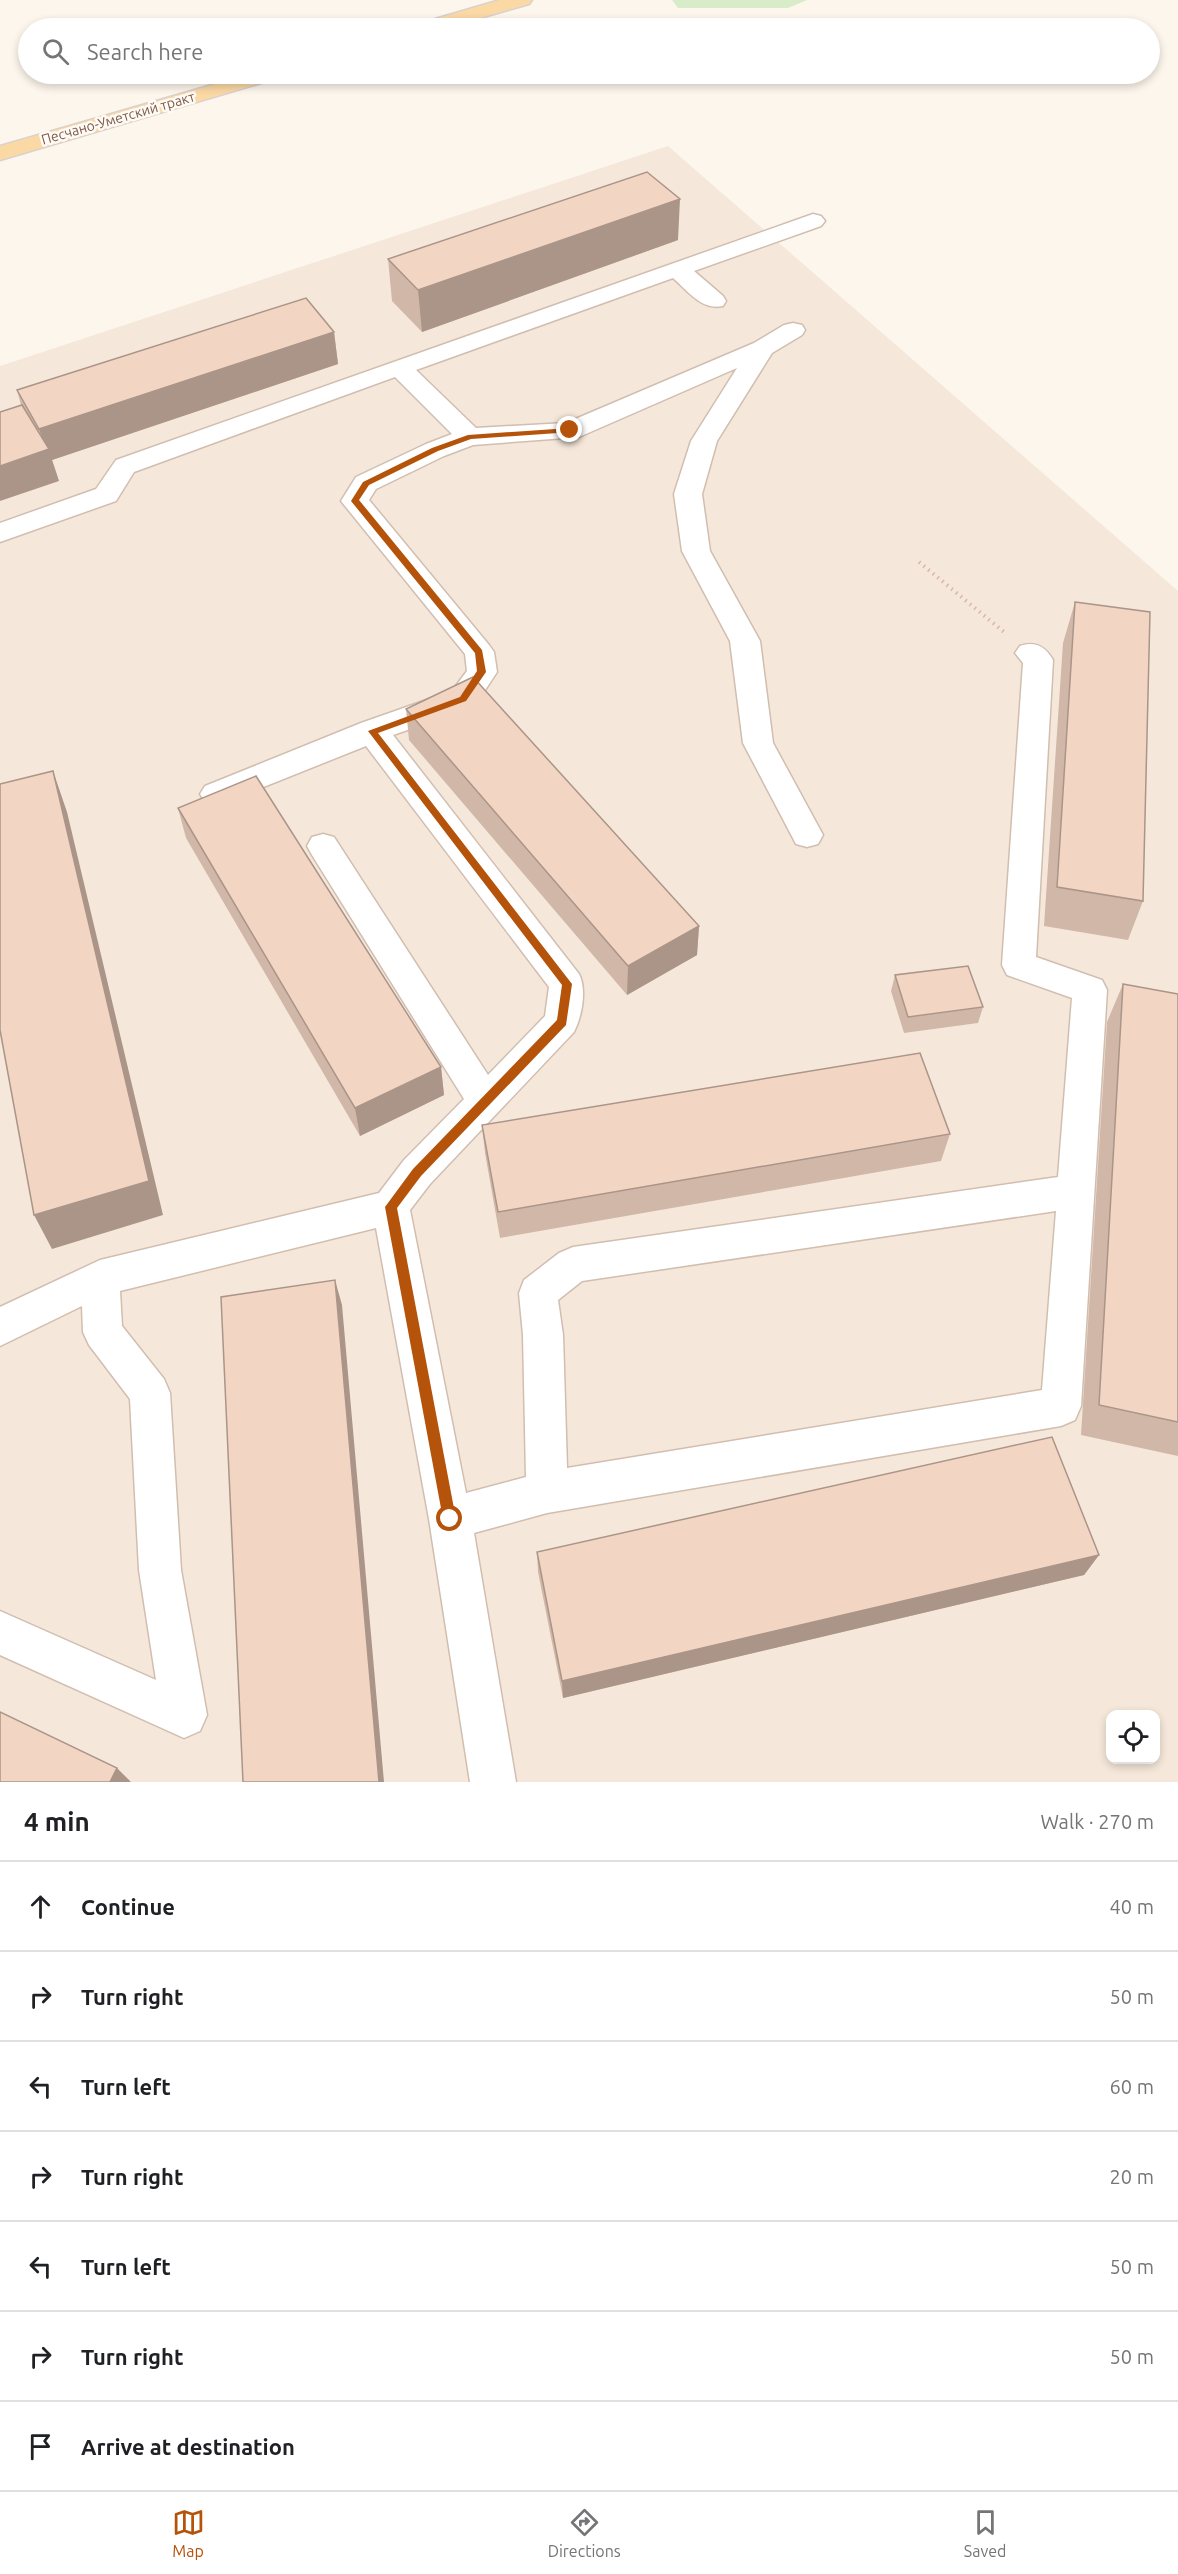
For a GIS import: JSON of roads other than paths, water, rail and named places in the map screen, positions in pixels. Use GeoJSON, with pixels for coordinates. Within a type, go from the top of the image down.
{"type":"FeatureCollection","features":[{"type":"Feature","properties":{"kind":"main road"},"geometry":{"type":"LineString","coordinates":[[459,18],[522,0]]}},
{"type":"Feature","properties":{"kind":"main road","name":"Песчано-Уметский тракт"},"geometry":{"type":"LineString","coordinates":[[0,153],[237,84]]}},
{"type":"Feature","properties":{"kind":"lane"},"geometry":{"type":"LineString","coordinates":[[0,533],[106,495],[125,466],[813,221]]}},
{"type":"Feature","properties":{"kind":"lane"},"geometry":{"type":"LineString","coordinates":[[677,269],[714,301]]}},
{"type":"Feature","properties":{"kind":"lane"},"geometry":{"type":"LineString","coordinates":[[195,802],[372,731],[463,699],[482,672],[479,652],[355,501],[366,483],[435,450],[470,437],[570,430],[763,348],[793,330]]}},
{"type":"Feature","properties":{"kind":"lane"},"geometry":{"type":"LineString","coordinates":[[763,348],[704,441],[688,494],[696,551],[744,641],[758,742],[807,835]]}},
{"type":"Feature","properties":{"kind":"lane"},"geometry":{"type":"LineString","coordinates":[[399,367],[470,437]]}},
{"type":"Feature","properties":{"kind":"lane"},"geometry":{"type":"LineString","coordinates":[[450,1519],[548,1492],[1061,1406],[1090,990],[1018,965],[1038,660],[1030,653]]}},
{"type":"Feature","properties":{"kind":"lane"},"geometry":{"type":"LineString","coordinates":[[0,1327],[100,1278],[391,1207],[417,1172],[562,1022],[567,984],[372,731]]}},
{"type":"Feature","properties":{"kind":"lane"},"geometry":{"type":"LineString","coordinates":[[323,846],[486,1102]]}},
{"type":"Feature","properties":{"kind":"lane"},"geometry":{"type":"LineString","coordinates":[[548,1492],[543,1335],[538,1293],[573,1265],[1076,1191]]}},
{"type":"Feature","properties":{"kind":"lane"},"geometry":{"type":"LineString","coordinates":[[391,1207],[450,1519],[493,1782]]}},
{"type":"Feature","properties":{"kind":"lane"},"geometry":{"type":"LineString","coordinates":[[0,1634],[184,1715],[160,1570],[150,1393],[103,1332],[100,1278]]}}]}
